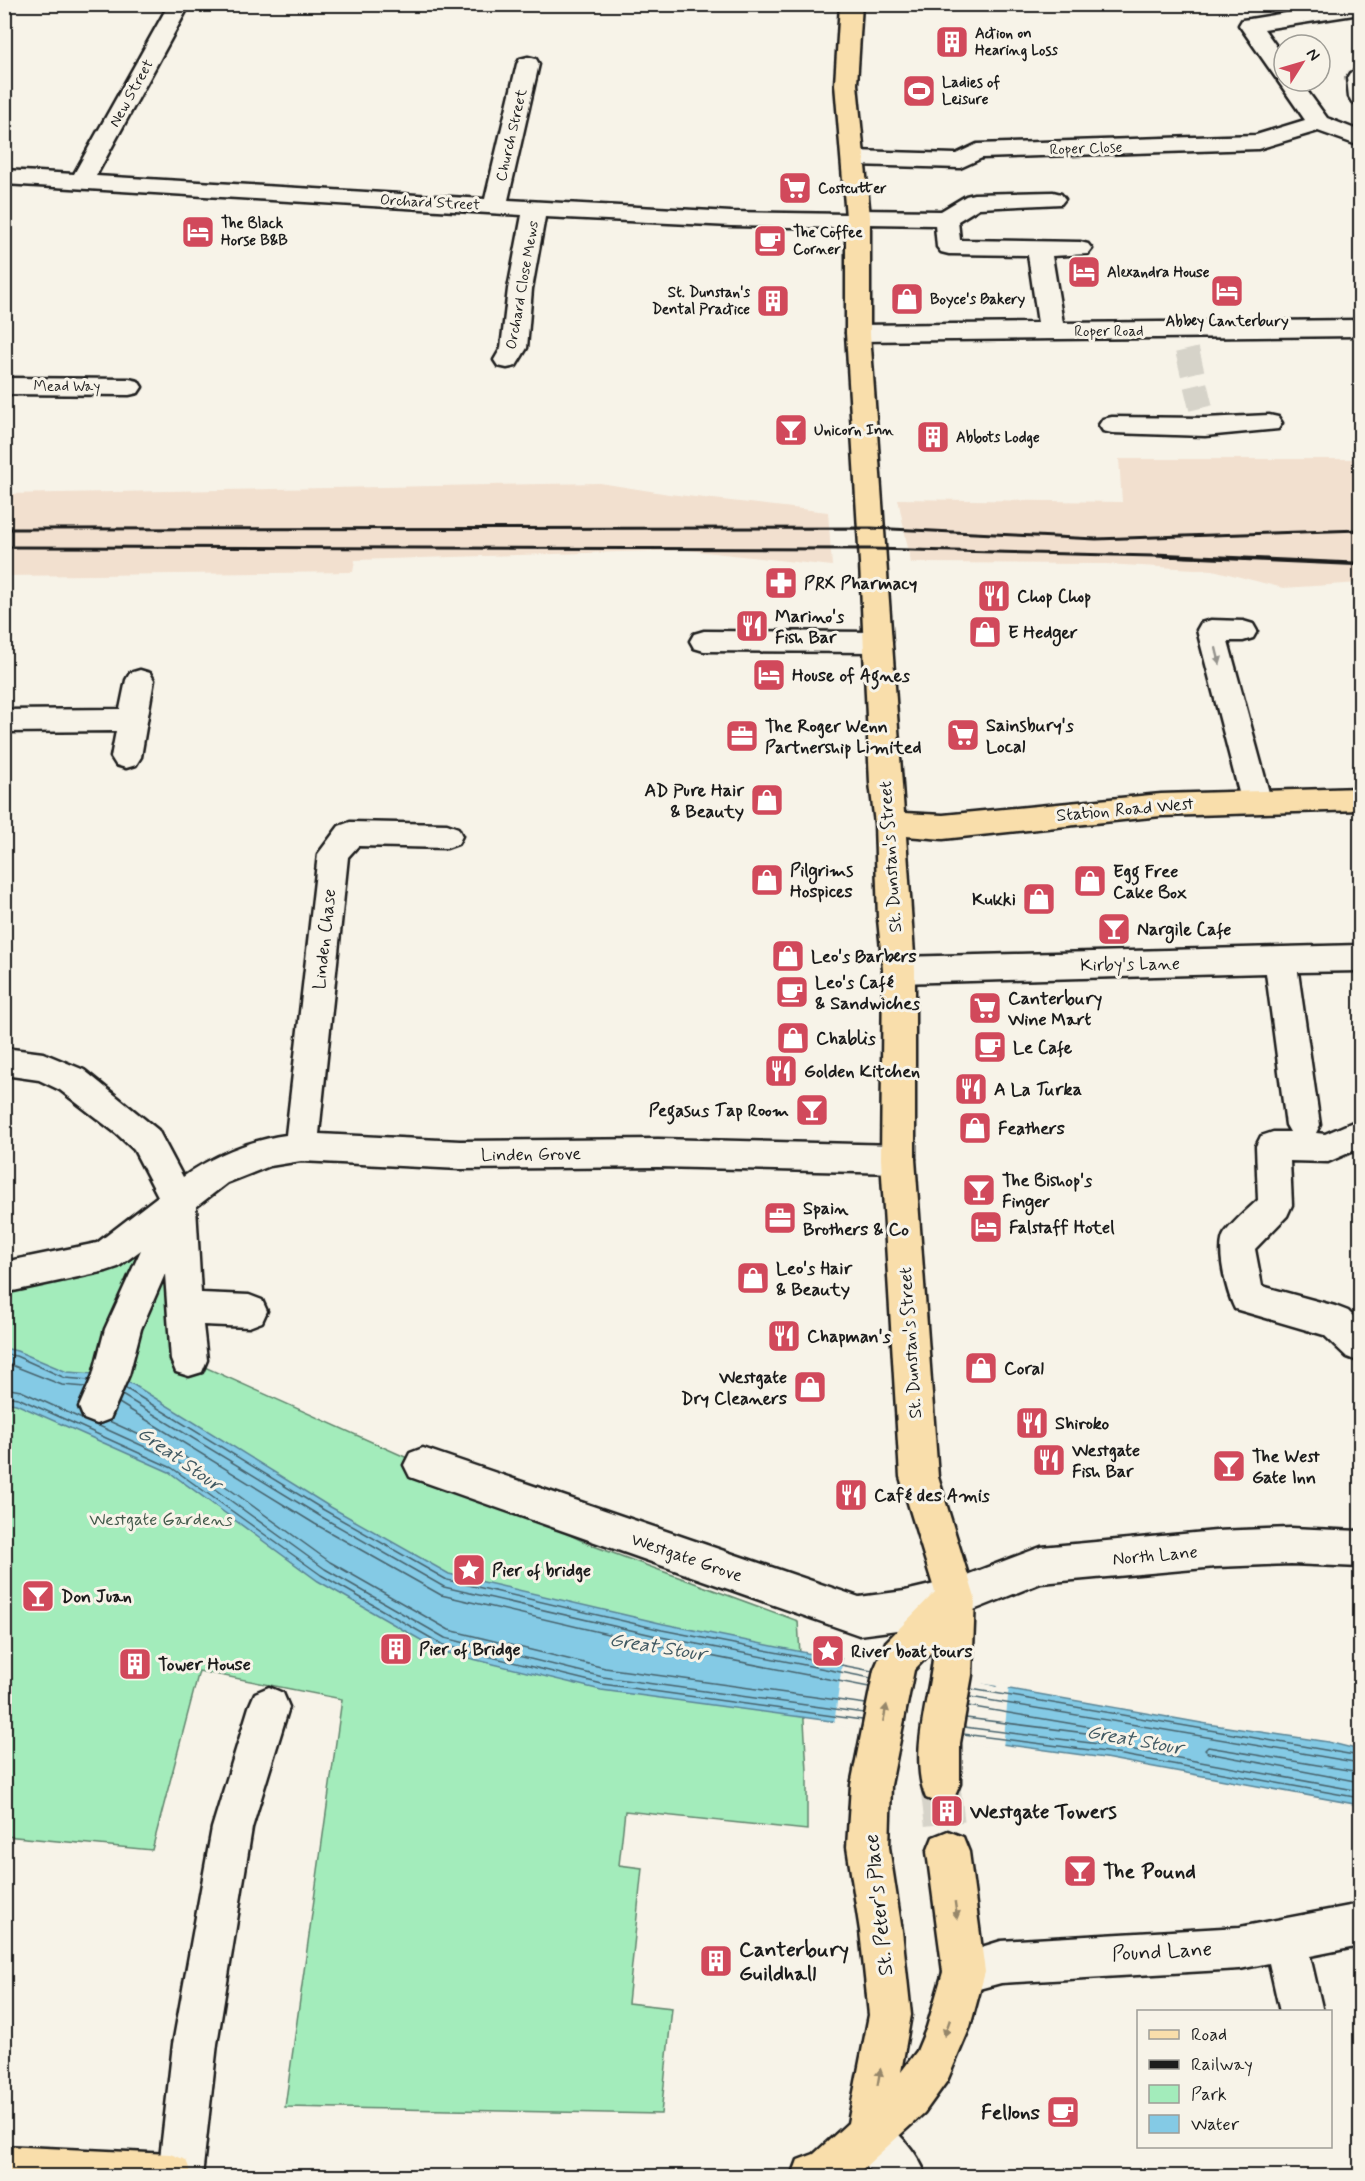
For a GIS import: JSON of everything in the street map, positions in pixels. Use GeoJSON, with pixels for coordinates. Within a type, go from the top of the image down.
{"type":"FeatureCollection","features":[{"type":"Feature","properties":{"kind":"main road","name":"St. Dunstan's Street"},"geometry":{"type":"LineString","coordinates":[[851,4],[846,84],[854,158],[858,333],[885,783],[890,824],[894,919],[899,970],[898,1159],[919,1478],[956,1598]]}},
{"type":"Feature","properties":{"kind":"main road","name":"Station Road West"},"geometry":{"type":"LineString","coordinates":[[890,824],[943,827],[1161,805],[1256,800],[1360,799]]}},
{"type":"Feature","properties":{"kind":"main road","name":"St. Peter's Place"},"geometry":{"type":"LineString","coordinates":[[868,2135],[890,2015],[881,1931],[868,1847],[871,1785],[894,1670],[900,1656],[956,1598]]}},
{"type":"Feature","properties":{"kind":"main road"},"geometry":{"type":"LineString","coordinates":[[940,1784],[940,1743],[952,1675],[956,1598]]}},
{"type":"Feature","properties":{"kind":"main road"},"geometry":{"type":"LineString","coordinates":[[814,2176],[828,2171],[909,2098],[932,2066],[948,2027],[964,1972],[948,1852]]}},
{"type":"Feature","properties":{"kind":"main road"},"geometry":{"type":"LineString","coordinates":[[4,2168],[170,2176]]}},
{"type":"Feature","properties":{"kind":"street","name":"New Street"},"geometry":{"type":"LineString","coordinates":[[81,182],[180,4]]}},
{"type":"Feature","properties":{"kind":"street"},"geometry":{"type":"LineString","coordinates":[[1272,56],[1250,25],[1360,8]]}},
{"type":"Feature","properties":{"kind":"street","name":"Church Street"},"geometry":{"type":"LineString","coordinates":[[495,206],[528,64]]}},
{"type":"Feature","properties":{"kind":"street"},"geometry":{"type":"LineString","coordinates":[[1360,77],[1358,78],[1360,97]]}},
{"type":"Feature","properties":{"kind":"street"},"geometry":{"type":"LineString","coordinates":[[1298,93],[1319,123],[1360,139]]}},
{"type":"Feature","properties":{"kind":"street","name":"Roper Close"},"geometry":{"type":"LineString","coordinates":[[854,158],[960,161],[977,151],[1258,142],[1319,123]]}},
{"type":"Feature","properties":{"kind":"street","name":"Orchard Street"},"geometry":{"type":"LineString","coordinates":[[4,177],[731,219],[946,218]]}},
{"type":"Feature","properties":{"kind":"street"},"geometry":{"type":"LineString","coordinates":[[1053,199],[974,201],[946,218],[949,247],[1080,249]]}},
{"type":"Feature","properties":{"kind":"street","name":"Orchard Close Mews"},"geometry":{"type":"LineString","coordinates":[[507,360],[514,348],[520,289],[536,208]]}},
{"type":"Feature","properties":{"kind":"street"},"geometry":{"type":"LineString","coordinates":[[1039,248],[1052,332]]}},
{"type":"Feature","properties":{"kind":"street","name":"Roper Road"},"geometry":{"type":"LineString","coordinates":[[858,333],[1052,332],[1185,340],[1360,328]]}},
{"type":"Feature","properties":{"kind":"street","name":"Mead Way"},"geometry":{"type":"LineString","coordinates":[[4,386],[129,387]]}},
{"type":"Feature","properties":{"kind":"street"},"geometry":{"type":"LineString","coordinates":[[1112,425],[1203,417],[1269,423]]}},
{"type":"Feature","properties":{"kind":"street"},"geometry":{"type":"LineString","coordinates":[[1243,631],[1211,630],[1256,800]]}},
{"type":"Feature","properties":{"kind":"street"},"geometry":{"type":"LineString","coordinates":[[705,642],[878,642]]}},
{"type":"Feature","properties":{"kind":"street"},"geometry":{"type":"LineString","coordinates":[[126,757],[140,680]]}},
{"type":"Feature","properties":{"kind":"street"},"geometry":{"type":"LineString","coordinates":[[4,721],[133,720]]}},
{"type":"Feature","properties":{"kind":"street","name":"Linden Chase"},"geometry":{"type":"LineString","coordinates":[[301,1147],[333,854],[350,834],[447,836]]}},
{"type":"Feature","properties":{"kind":"street","name":"Kirby's Lane"},"geometry":{"type":"LineString","coordinates":[[899,970],[1360,958]]}},
{"type":"Feature","properties":{"kind":"street"},"geometry":{"type":"LineString","coordinates":[[1280,960],[1304,1125]]}},
{"type":"Feature","properties":{"kind":"street"},"geometry":{"type":"LineString","coordinates":[[4,1061],[43,1067],[72,1080],[146,1140],[179,1202],[189,1360]]}},
{"type":"Feature","properties":{"kind":"street"},"geometry":{"type":"LineString","coordinates":[[1360,1133],[1328,1148],[1273,1146],[1275,1205],[1237,1244],[1247,1298],[1335,1322],[1360,1346]]}},
{"type":"Feature","properties":{"kind":"street","name":"Linden Grove"},"geometry":{"type":"LineString","coordinates":[[4,1278],[106,1256],[215,1173],[268,1152],[301,1147],[460,1155],[658,1153],[898,1159]]}},
{"type":"Feature","properties":{"kind":"street"},"geometry":{"type":"LineString","coordinates":[[97,1407],[111,1375],[123,1329],[179,1202]]}},
{"type":"Feature","properties":{"kind":"street"},"geometry":{"type":"LineString","coordinates":[[184,1308],[249,1311]]}},
{"type":"Feature","properties":{"kind":"street","name":"Westgate Grove"},"geometry":{"type":"LineString","coordinates":[[423,1465],[859,1616],[905,1610],[956,1598]]}},
{"type":"Feature","properties":{"kind":"street","name":"North Lane"},"geometry":{"type":"LineString","coordinates":[[956,1598],[1041,1565],[1216,1549],[1291,1546],[1360,1549]]}},
{"type":"Feature","properties":{"kind":"street"},"geometry":{"type":"LineString","coordinates":[[180,2176],[195,2044],[232,1828],[269,1707]]}},
{"type":"Feature","properties":{"kind":"street","name":"Pound Lane"},"geometry":{"type":"LineString","coordinates":[[964,1972],[1001,1962],[1103,1954],[1240,1948],[1360,1925]]}},
{"type":"Feature","properties":{"kind":"street"},"geometry":{"type":"LineString","coordinates":[[1285,1939],[1302,2010]]}},
{"type":"Feature","properties":{"kind":"street"},"geometry":{"type":"LineString","coordinates":[[868,2135],[904,2176]]}},
{"type":"Feature","properties":{"kind":"shaded area"},"geometry":{"type":"Polygon","coordinates":[[[1119,459],[1360,459],[1360,583],[1283,588],[1213,570],[1105,564],[911,563],[898,499],[1122,502],[1119,459]]]}},
{"type":"Feature","properties":{"kind":"shaded area"},"geometry":{"type":"Polygon","coordinates":[[[600,483],[669,494],[828,512],[832,566],[687,550],[355,560],[353,572],[5,576],[5,494],[600,483]]]}},
{"type":"Feature","properties":{"kind":"green space","name":"Westgate Gardens"},"geometry":{"type":"Polygon","coordinates":[[[179,1202],[189,1360],[423,1465],[591,1545],[798,1621],[807,1771],[807,1830],[625,1811],[619,1865],[642,1868],[628,2003],[672,2008],[661,2114],[285,2107],[342,1699],[199,1671],[152,1850],[5,1836],[5,1278],[106,1256],[179,1202]]]}},
{"type":"Feature","properties":{"kind":"water","name":"Great Stour"},"geometry":{"type":"Polygon","coordinates":[[[4,1348],[17,1351],[67,1372],[111,1375],[134,1385],[327,1505],[449,1574],[664,1624],[807,1653],[1207,1724],[1328,1742],[1360,1750],[1360,1805],[1105,1758],[601,1690],[440,1651],[318,1581],[169,1472],[16,1404],[5,1402],[4,1348]]]}},
{"type":"Feature","properties":{"kind":"pier"},"geometry":{"type":"Polygon","coordinates":[[[843,1656],[972,1680],[996,1687],[1009,1686],[1003,1748],[834,1725],[843,1656]]]}},
{"type":"Feature","properties":{"kind":"tunnel"},"geometry":{"type":"LineString","coordinates":[[1187,350],[1201,408]]}},
{"type":"Feature","properties":{"kind":"tunnel"},"geometry":{"type":"LineString","coordinates":[[940,1784],[948,1852]]}},
{"type":"Feature","properties":{"kind":"railway"},"geometry":{"type":"LineString","coordinates":[[4,529],[871,528],[1096,539],[1360,530]]}},
{"type":"Feature","properties":{"kind":"railway"},"geometry":{"type":"LineString","coordinates":[[4,547],[872,549],[1195,557]]}},
{"type":"Feature","properties":{"kind":"railway"},"geometry":{"type":"LineString","coordinates":[[1160,555],[1360,564]]}},
{"type":"Feature","properties":{"kind":"place","name":"Action on Hearing Loss"},"geometry":{"type":"Point","coordinates":[952,42]}},
{"type":"Feature","properties":{"kind":"place","name":"Ladies of Leisure"},"geometry":{"type":"Point","coordinates":[919,91]}},
{"type":"Feature","properties":{"kind":"place","name":"Costcutter"},"geometry":{"type":"Point","coordinates":[795,188]}},
{"type":"Feature","properties":{"kind":"place","name":"The Black Horse B&B"},"geometry":{"type":"Point","coordinates":[198,232]}},
{"type":"Feature","properties":{"kind":"place","name":"The Coffee Corner"},"geometry":{"type":"Point","coordinates":[770,241]}},
{"type":"Feature","properties":{"kind":"place","name":"Alexandra House"},"geometry":{"type":"Point","coordinates":[1084,272]}},
{"type":"Feature","properties":{"kind":"place","name":"Abbey Canterbury"},"geometry":{"type":"Point","coordinates":[1227,291]}},
{"type":"Feature","properties":{"kind":"place","name":"Boyce's Bakery"},"geometry":{"type":"Point","coordinates":[907,299]}},
{"type":"Feature","properties":{"kind":"place","name":"St. Dunstan's Dental Practice"},"geometry":{"type":"Point","coordinates":[773,301]}},
{"type":"Feature","properties":{"kind":"place","name":"Unicorn Inn"},"geometry":{"type":"Point","coordinates":[791,430]}},
{"type":"Feature","properties":{"kind":"place","name":"Abbots Lodge"},"geometry":{"type":"Point","coordinates":[933,437]}},
{"type":"Feature","properties":{"kind":"place","name":"PRX Pharmacy"},"geometry":{"type":"Point","coordinates":[781,583]}},
{"type":"Feature","properties":{"kind":"place","name":"Chop Chop"},"geometry":{"type":"Point","coordinates":[994,596]}},
{"type":"Feature","properties":{"kind":"place","name":"Marino's Fish Bar"},"geometry":{"type":"Point","coordinates":[752,626]}},
{"type":"Feature","properties":{"kind":"place","name":"E Hedger"},"geometry":{"type":"Point","coordinates":[985,632]}},
{"type":"Feature","properties":{"kind":"place","name":"House of Agnes"},"geometry":{"type":"Point","coordinates":[769,675]}},
{"type":"Feature","properties":{"kind":"place","name":"Sainsbury's Local"},"geometry":{"type":"Point","coordinates":[963,735]}},
{"type":"Feature","properties":{"kind":"place","name":"The Roger Wenn Partnership Limited"},"geometry":{"type":"Point","coordinates":[742,736]}},
{"type":"Feature","properties":{"kind":"place","name":"AD Pure Hair & Beauty"},"geometry":{"type":"Point","coordinates":[767,800]}},
{"type":"Feature","properties":{"kind":"place","name":"Pilgrims Hospices"},"geometry":{"type":"Point","coordinates":[767,880]}},
{"type":"Feature","properties":{"kind":"place","name":"Egg Free Cake Box"},"geometry":{"type":"Point","coordinates":[1090,881]}},
{"type":"Feature","properties":{"kind":"place","name":"Kukki"},"geometry":{"type":"Point","coordinates":[1039,899]}},
{"type":"Feature","properties":{"kind":"place","name":"Nargile Cafe"},"geometry":{"type":"Point","coordinates":[1114,929]}},
{"type":"Feature","properties":{"kind":"place","name":"Leo's Barbers"},"geometry":{"type":"Point","coordinates":[788,956]}},
{"type":"Feature","properties":{"kind":"place","name":"Leo's Café & Sandwiches"},"geometry":{"type":"Point","coordinates":[792,992]}},
{"type":"Feature","properties":{"kind":"place","name":"Canterbury Wine Mart"},"geometry":{"type":"Point","coordinates":[985,1008]}},
{"type":"Feature","properties":{"kind":"place","name":"Chablis"},"geometry":{"type":"Point","coordinates":[793,1038]}},
{"type":"Feature","properties":{"kind":"place","name":"Le Cafe"},"geometry":{"type":"Point","coordinates":[990,1047]}},
{"type":"Feature","properties":{"kind":"place","name":"Golden Kitchen"},"geometry":{"type":"Point","coordinates":[781,1071]}},
{"type":"Feature","properties":{"kind":"place","name":"A La Turka"},"geometry":{"type":"Point","coordinates":[971,1089]}},
{"type":"Feature","properties":{"kind":"place","name":"Pegasus Tap Room"},"geometry":{"type":"Point","coordinates":[812,1110]}},
{"type":"Feature","properties":{"kind":"place","name":"Feathers"},"geometry":{"type":"Point","coordinates":[975,1128]}},
{"type":"Feature","properties":{"kind":"place","name":"The Bishop's Finger"},"geometry":{"type":"Point","coordinates":[979,1190]}},
{"type":"Feature","properties":{"kind":"place","name":"Spain Brothers & Co"},"geometry":{"type":"Point","coordinates":[780,1218]}},
{"type":"Feature","properties":{"kind":"place","name":"Falstaff Hotel"},"geometry":{"type":"Point","coordinates":[986,1227]}},
{"type":"Feature","properties":{"kind":"place","name":"Leo's Hair & Beauty"},"geometry":{"type":"Point","coordinates":[753,1278]}},
{"type":"Feature","properties":{"kind":"place","name":"Chapman's"},"geometry":{"type":"Point","coordinates":[784,1336]}},
{"type":"Feature","properties":{"kind":"place","name":"Coral"},"geometry":{"type":"Point","coordinates":[981,1368]}},
{"type":"Feature","properties":{"kind":"place","name":"Westgate Dry Cleaners"},"geometry":{"type":"Point","coordinates":[810,1387]}},
{"type":"Feature","properties":{"kind":"place","name":"Shiroko"},"geometry":{"type":"Point","coordinates":[1032,1423]}},
{"type":"Feature","properties":{"kind":"place","name":"Westgate Fish Bar"},"geometry":{"type":"Point","coordinates":[1049,1460]}},
{"type":"Feature","properties":{"kind":"place","name":"The West Gate Inn"},"geometry":{"type":"Point","coordinates":[1229,1466]}},
{"type":"Feature","properties":{"kind":"place","name":"Café des Amis"},"geometry":{"type":"Point","coordinates":[851,1495]}},
{"type":"Feature","properties":{"kind":"place","name":"Pier of bridge"},"geometry":{"type":"Point","coordinates":[469,1570]}},
{"type":"Feature","properties":{"kind":"place","name":"Don Juan"},"geometry":{"type":"Point","coordinates":[38,1596]}},
{"type":"Feature","properties":{"kind":"place","name":"Pier of Bridge"},"geometry":{"type":"Point","coordinates":[396,1649]}},
{"type":"Feature","properties":{"kind":"place","name":"River boat tours"},"geometry":{"type":"Point","coordinates":[828,1651]}},
{"type":"Feature","properties":{"kind":"place","name":"Tower House"},"geometry":{"type":"Point","coordinates":[135,1664]}},
{"type":"Feature","properties":{"kind":"place","name":"Westgate Towers"},"geometry":{"type":"Point","coordinates":[947,1811]}},
{"type":"Feature","properties":{"kind":"place","name":"The Pound"},"geometry":{"type":"Point","coordinates":[1080,1871]}},
{"type":"Feature","properties":{"kind":"place","name":"Canterbury Guildhall"},"geometry":{"type":"Point","coordinates":[716,1961]}},
{"type":"Feature","properties":{"kind":"place","name":"Fellons"},"geometry":{"type":"Point","coordinates":[1063,2112]}}]}
